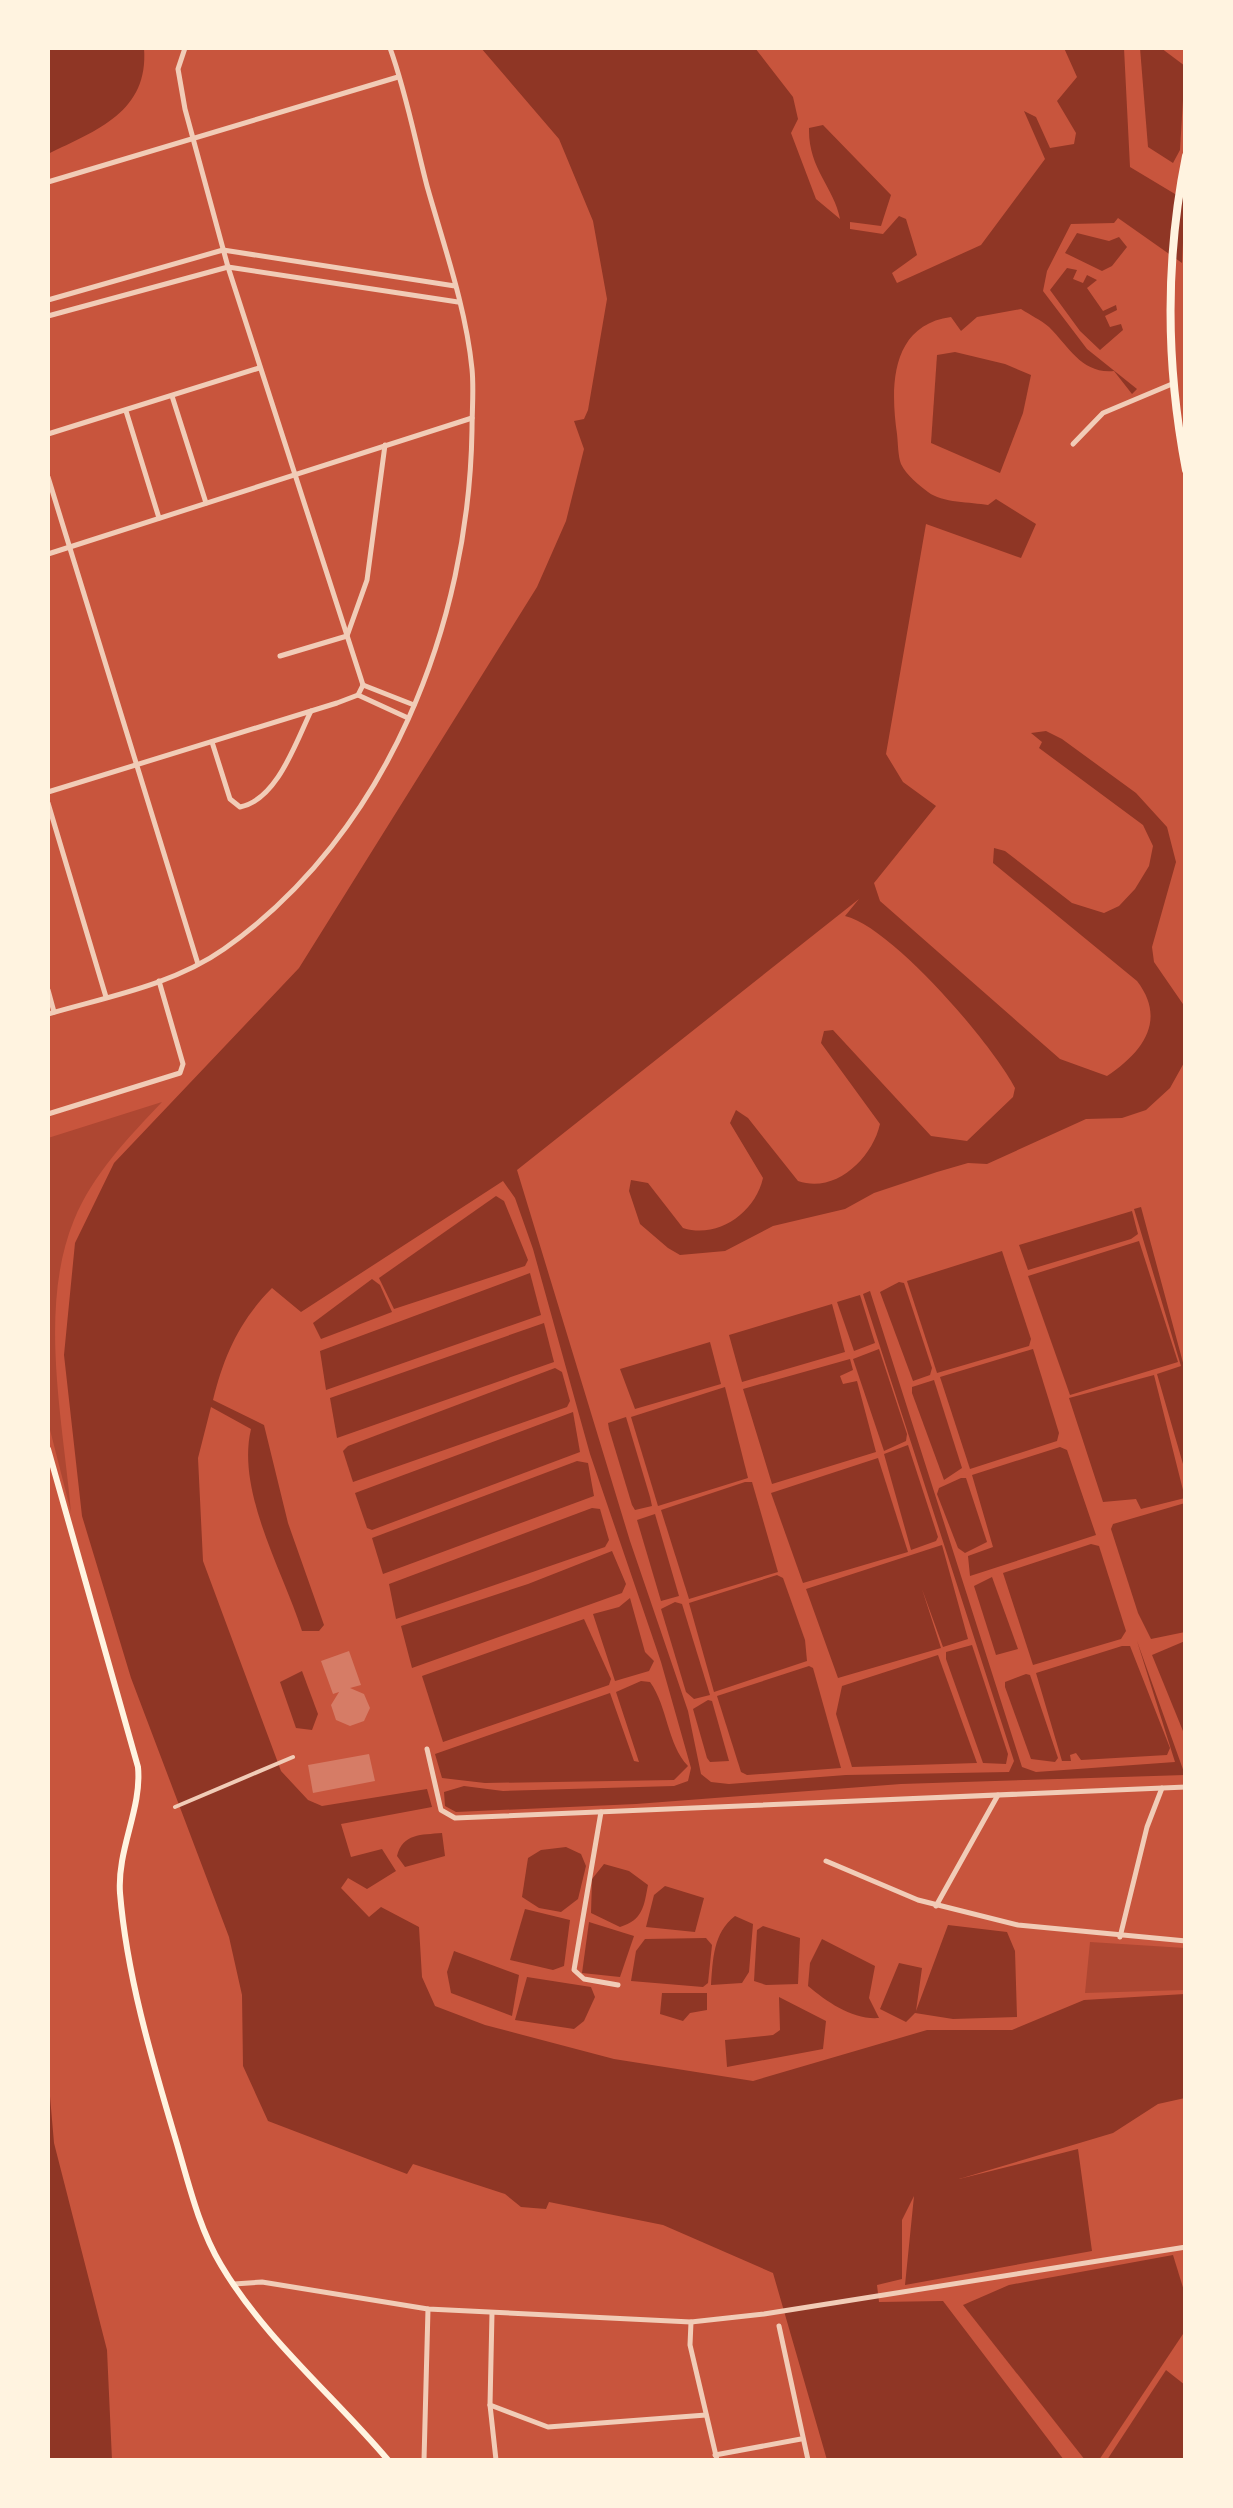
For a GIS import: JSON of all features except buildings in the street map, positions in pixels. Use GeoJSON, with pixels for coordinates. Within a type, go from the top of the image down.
{"type":"FeatureCollection","features":[{"type":"Feature","properties":{"kind":"main road"},"geometry":{"type":"LineString","coordinates":[[1186,156],[1170,274],[1172,384],[1186,470]]}},
{"type":"Feature","properties":{"kind":"main road"},"geometry":{"type":"LineString","coordinates":[[48,1449],[138,1766],[140,1782],[121,1858],[120,1889],[143,2018],[193,2198],[209,2242],[234,2284],[388,2460]]}},
{"type":"Feature","properties":{"kind":"street"},"geometry":{"type":"LineString","coordinates":[[48,792],[310,711],[358,694],[363,685],[292,475],[228,266],[178,70],[185,48]]}},
{"type":"Feature","properties":{"kind":"street"},"geometry":{"type":"LineString","coordinates":[[48,990],[51,1013],[159,981],[224,949],[280,900],[331,846],[388,760],[414,705],[458,580],[471,483],[472,370],[455,286],[390,48]]}},
{"type":"Feature","properties":{"kind":"street"},"geometry":{"type":"LineString","coordinates":[[48,182],[398,77]]}},
{"type":"Feature","properties":{"kind":"street"},"geometry":{"type":"LineString","coordinates":[[48,300],[224,250],[455,286]]}},
{"type":"Feature","properties":{"kind":"street"},"geometry":{"type":"LineString","coordinates":[[48,316],[228,266],[458,302]]}},
{"type":"Feature","properties":{"kind":"street"},"geometry":{"type":"LineString","coordinates":[[48,434],[260,367]]}},
{"type":"Feature","properties":{"kind":"street"},"geometry":{"type":"LineString","coordinates":[[1073,444],[1096,417],[1172,384]]}},
{"type":"Feature","properties":{"kind":"street"},"geometry":{"type":"LineString","coordinates":[[172,395],[206,503]]}},
{"type":"Feature","properties":{"kind":"street"},"geometry":{"type":"LineString","coordinates":[[126,410],[160,518]]}},
{"type":"Feature","properties":{"kind":"street"},"geometry":{"type":"LineString","coordinates":[[48,554],[472,418]]}},
{"type":"Feature","properties":{"kind":"street"},"geometry":{"type":"LineString","coordinates":[[347,636],[367,580],[385,446]]}},
{"type":"Feature","properties":{"kind":"street"},"geometry":{"type":"LineString","coordinates":[[48,477],[198,964]]}},
{"type":"Feature","properties":{"kind":"street"},"geometry":{"type":"LineString","coordinates":[[280,656],[347,636]]}},
{"type":"Feature","properties":{"kind":"street"},"geometry":{"type":"LineString","coordinates":[[363,685],[414,705]]}},
{"type":"Feature","properties":{"kind":"street"},"geometry":{"type":"LineString","coordinates":[[358,694],[408,718]]}},
{"type":"Feature","properties":{"kind":"street"},"geometry":{"type":"LineString","coordinates":[[212,742],[230,798],[240,807],[252,805],[275,781],[310,711]]}},
{"type":"Feature","properties":{"kind":"street"},"geometry":{"type":"LineString","coordinates":[[48,803],[106,998]]}},
{"type":"Feature","properties":{"kind":"street"},"geometry":{"type":"LineString","coordinates":[[48,1114],[180,1073],[183,1064],[159,981]]}},
{"type":"Feature","properties":{"kind":"street"},"geometry":{"type":"LineString","coordinates":[[427,1748],[440,1810],[446,1816],[1186,1787]]}},
{"type":"Feature","properties":{"kind":"street"},"geometry":{"type":"LineString","coordinates":[[175,1807],[292,1757]]}},
{"type":"Feature","properties":{"kind":"street"},"geometry":{"type":"LineString","coordinates":[[1120,1937],[1162,1788]]}},
{"type":"Feature","properties":{"kind":"street"},"geometry":{"type":"LineString","coordinates":[[936,1906],[998,1793]]}},
{"type":"Feature","properties":{"kind":"street"},"geometry":{"type":"LineString","coordinates":[[601,1812],[574,1970],[584,1979],[618,1985]]}},
{"type":"Feature","properties":{"kind":"street"},"geometry":{"type":"LineString","coordinates":[[826,1861],[936,1906],[1018,1925],[1186,1941]]}},
{"type":"Feature","properties":{"kind":"street"},"geometry":{"type":"LineString","coordinates":[[234,2284],[262,2282],[428,2309],[691,2322],[768,2314],[895,2290],[1186,2247]]}},
{"type":"Feature","properties":{"kind":"street"},"geometry":{"type":"LineString","coordinates":[[424,2460],[428,2309]]}},
{"type":"Feature","properties":{"kind":"street"},"geometry":{"type":"LineString","coordinates":[[492,2314],[490,2405],[496,2460]]}},
{"type":"Feature","properties":{"kind":"street"},"geometry":{"type":"LineString","coordinates":[[691,2322],[690,2346],[716,2458],[802,2438]]}},
{"type":"Feature","properties":{"kind":"street"},"geometry":{"type":"LineString","coordinates":[[779,2326],[808,2460]]}},
{"type":"Feature","properties":{"kind":"street"},"geometry":{"type":"LineString","coordinates":[[490,2405],[548,2428],[607,2420],[670,2421],[706,2416]]}},
{"type":"Feature","properties":{"kind":"shaded area"},"geometry":{"type":"Polygon","coordinates":[[[48,48],[144,48],[143,70],[129,103],[101,127],[48,154],[48,48]]]}},
{"type":"Feature","properties":{"kind":"shaded area"},"geometry":{"type":"Polygon","coordinates":[[[481,48],[755,48],[793,97],[798,119],[791,133],[816,199],[840,219],[810,142],[809,128],[823,125],[891,195],[881,226],[850,222],[850,229],[883,234],[899,216],[906,219],[917,255],[892,273],[897,283],[981,245],[1045,159],[1024,111],[1036,117],[1050,148],[1074,144],[1076,133],[1057,101],[1077,77],[1064,48],[1124,48],[1130,167],[1185,200],[1182,263],[1118,218],[1114,223],[1071,224],[1047,271],[1043,291],[1087,349],[1137,389],[1132,394],[1114,371],[1085,364],[1049,327],[1021,309],[977,317],[961,331],[951,317],[931,322],[916,332],[899,360],[895,416],[899,457],[906,472],[934,496],[988,505],[996,499],[1036,524],[1021,558],[926,524],[886,754],[903,782],[936,806],[874,883],[880,901],[1060,1059],[1107,1076],[1120,1067],[1147,1034],[1150,1009],[1146,995],[1137,981],[993,863],[994,848],[1005,851],[1072,903],[1104,913],[1119,906],[1149,866],[1153,846],[1143,825],[1039,748],[1042,742],[1031,733],[1046,731],[1062,739],[1136,793],[1167,827],[1176,862],[1152,947],[1154,962],[1185,1007],[1185,1061],[1170,1088],[1146,1110],[1122,1118],[1086,1119],[987,1164],[968,1163],[874,1193],[845,1209],[773,1226],[725,1251],[680,1255],[668,1248],[640,1224],[629,1191],[631,1180],[648,1183],[683,1228],[709,1230],[733,1220],[752,1202],[763,1178],[730,1123],[736,1110],[748,1118],[798,1181],[812,1184],[838,1178],[869,1150],[880,1124],[821,1043],[824,1031],[833,1030],[931,1136],[967,1141],[1013,1097],[1015,1088],[1003,1069],[939,990],[888,941],[845,916],[859,899],[517,1170],[630,1541],[688,1711],[701,1774],[711,1782],[729,1784],[846,1775],[1009,1772],[1014,1761],[863,1294],[870,1291],[1022,1767],[1036,1772],[1175,1762],[1137,1641],[1185,1775],[901,1784],[636,1804],[456,1812],[445,1806],[444,1792],[464,1786],[503,1791],[674,1786],[688,1781],[691,1768],[661,1662],[590,1454],[533,1249],[515,1198],[503,1181],[301,1312],[272,1288],[242,1326],[228,1353],[213,1400],[264,1425],[288,1523],[324,1625],[319,1631],[302,1631],[264,1531],[250,1479],[251,1429],[211,1407],[198,1458],[203,1561],[281,1771],[308,1800],[322,1806],[427,1789],[432,1807],[341,1824],[351,1857],[382,1849],[396,1871],[367,1889],[348,1878],[341,1888],[369,1917],[381,1907],[419,1927],[422,1977],[435,2006],[485,2025],[614,2059],[753,2081],[927,2030],[1012,2030],[1084,2000],[1185,1994],[1185,2098],[1158,2104],[1113,2133],[959,2179],[1078,2149],[1092,2251],[905,2285],[914,2196],[902,2220],[902,2279],[877,2285],[879,2302],[943,2301],[1064,2460],[827,2460],[773,2273],[663,2225],[549,2202],[546,2209],[521,2207],[505,2194],[413,2164],[407,2174],[268,2121],[243,2066],[242,1995],[229,1937],[131,1678],[82,1516],[64,1355],[75,1243],[114,1163],[299,968],[537,587],[566,521],[584,449],[574,421],[584,419],[588,410],[607,299],[593,221],[559,139],[481,48]]]}},
{"type":"Feature","properties":{"kind":"shaded area"},"geometry":{"type":"Polygon","coordinates":[[[1140,48],[1161,48],[1185,66],[1180,150],[1173,163],[1148,147],[1140,48]]]}},
{"type":"Feature","properties":{"kind":"shaded area"},"geometry":{"type":"Polygon","coordinates":[[[1077,233],[1109,241],[1119,237],[1127,247],[1112,266],[1102,271],[1065,253],[1077,233]]]}},
{"type":"Feature","properties":{"kind":"shaded area"},"geometry":{"type":"Polygon","coordinates":[[[1067,268],[1077,270],[1073,279],[1083,283],[1087,275],[1097,280],[1087,288],[1103,311],[1116,305],[1117,310],[1105,316],[1110,327],[1121,324],[1123,330],[1100,350],[1080,331],[1050,290],[1067,268]]]}},
{"type":"Feature","properties":{"kind":"shaded area"},"geometry":{"type":"Polygon","coordinates":[[[955,352],[1031,375],[1023,413],[1000,473],[931,443],[937,355],[955,352]]]}},
{"type":"Feature","properties":{"kind":"shaded area"},"geometry":{"type":"Polygon","coordinates":[[[162,1102],[91,1187],[63,1254],[57,1290],[56,1365],[71,1512],[48,1422],[48,1138],[162,1102]]]}},
{"type":"Feature","properties":{"kind":"shaded area"},"geometry":{"type":"Polygon","coordinates":[[[496,1196],[504,1201],[528,1260],[525,1266],[394,1309],[379,1278],[496,1196]]]}},
{"type":"Feature","properties":{"kind":"shaded area"},"geometry":{"type":"Polygon","coordinates":[[[1141,1207],[1185,1370],[1185,1471],[1157,1374],[1181,1366],[1134,1209],[1141,1207]]]}},
{"type":"Feature","properties":{"kind":"shaded area"},"geometry":{"type":"Polygon","coordinates":[[[1132,1211],[1138,1234],[1131,1239],[1028,1270],[1019,1245],[1132,1211]]]}},
{"type":"Feature","properties":{"kind":"shaded area"},"geometry":{"type":"Polygon","coordinates":[[[1139,1241],[1178,1362],[1070,1395],[1028,1276],[1139,1241]]]}},
{"type":"Feature","properties":{"kind":"shaded area"},"geometry":{"type":"Polygon","coordinates":[[[1002,1251],[1031,1339],[1029,1346],[937,1373],[907,1281],[1002,1251]]]}},
{"type":"Feature","properties":{"kind":"shaded area"},"geometry":{"type":"Polygon","coordinates":[[[530,1273],[541,1315],[326,1390],[320,1351],[530,1273]]]}},
{"type":"Feature","properties":{"kind":"shaded area"},"geometry":{"type":"Polygon","coordinates":[[[372,1279],[380,1285],[392,1312],[321,1339],[313,1323],[372,1279]]]}},
{"type":"Feature","properties":{"kind":"shaded area"},"geometry":{"type":"Polygon","coordinates":[[[904,1283],[932,1368],[930,1375],[913,1381],[880,1292],[904,1283]]]}},
{"type":"Feature","properties":{"kind":"shaded area"},"geometry":{"type":"Polygon","coordinates":[[[860,1295],[875,1343],[854,1351],[837,1302],[860,1295]]]}},
{"type":"Feature","properties":{"kind":"shaded area"},"geometry":{"type":"Polygon","coordinates":[[[832,1304],[845,1352],[742,1382],[729,1335],[832,1304]]]}},
{"type":"Feature","properties":{"kind":"shaded area"},"geometry":{"type":"Polygon","coordinates":[[[544,1323],[554,1362],[337,1438],[330,1398],[544,1323]]]}},
{"type":"Feature","properties":{"kind":"shaded area"},"geometry":{"type":"Polygon","coordinates":[[[710,1342],[721,1384],[635,1409],[620,1369],[710,1342]]]}},
{"type":"Feature","properties":{"kind":"shaded area"},"geometry":{"type":"Polygon","coordinates":[[[879,1349],[907,1434],[906,1441],[884,1451],[853,1359],[879,1349]]]}},
{"type":"Feature","properties":{"kind":"shaded area"},"geometry":{"type":"Polygon","coordinates":[[[1033,1349],[1059,1433],[1057,1441],[970,1469],[940,1377],[1033,1349]]]}},
{"type":"Feature","properties":{"kind":"shaded area"},"geometry":{"type":"Polygon","coordinates":[[[850,1359],[853,1370],[840,1376],[843,1384],[857,1381],[876,1452],[772,1484],[743,1389],[850,1359]]]}},
{"type":"Feature","properties":{"kind":"shaded area"},"geometry":{"type":"Polygon","coordinates":[[[555,1368],[562,1372],[570,1401],[567,1407],[353,1482],[343,1451],[348,1446],[555,1368]]]}},
{"type":"Feature","properties":{"kind":"shaded area"},"geometry":{"type":"Polygon","coordinates":[[[1154,1375],[1185,1498],[1141,1509],[1136,1499],[1103,1502],[1069,1398],[1154,1375]]]}},
{"type":"Feature","properties":{"kind":"shaded area"},"geometry":{"type":"Polygon","coordinates":[[[934,1380],[962,1468],[944,1480],[912,1393],[912,1387],[934,1380]]]}},
{"type":"Feature","properties":{"kind":"shaded area"},"geometry":{"type":"Polygon","coordinates":[[[725,1387],[748,1478],[658,1506],[631,1417],[725,1387]]]}},
{"type":"Feature","properties":{"kind":"shaded area"},"geometry":{"type":"Polygon","coordinates":[[[573,1412],[580,1452],[372,1530],[367,1528],[355,1493],[573,1412]]]}},
{"type":"Feature","properties":{"kind":"shaded area"},"geometry":{"type":"Polygon","coordinates":[[[626,1417],[652,1506],[635,1510],[608,1423],[626,1417]]]}},
{"type":"Feature","properties":{"kind":"shaded area"},"geometry":{"type":"Polygon","coordinates":[[[908,1445],[938,1537],[911,1550],[884,1454],[908,1445]]]}},
{"type":"Feature","properties":{"kind":"shaded area"},"geometry":{"type":"Polygon","coordinates":[[[1060,1447],[1067,1450],[1096,1535],[970,1576],[968,1556],[993,1547],[972,1475],[1060,1447]]]}},
{"type":"Feature","properties":{"kind":"shaded area"},"geometry":{"type":"Polygon","coordinates":[[[878,1458],[908,1552],[803,1583],[771,1493],[878,1458]]]}},
{"type":"Feature","properties":{"kind":"shaded area"},"geometry":{"type":"Polygon","coordinates":[[[577,1461],[588,1463],[594,1496],[383,1574],[372,1538],[577,1461]]]}},
{"type":"Feature","properties":{"kind":"shaded area"},"geometry":{"type":"Polygon","coordinates":[[[966,1478],[987,1542],[965,1553],[958,1548],[937,1494],[939,1488],[966,1478]]]}},
{"type":"Feature","properties":{"kind":"shaded area"},"geometry":{"type":"Polygon","coordinates":[[[752,1482],[778,1572],[689,1599],[661,1510],[752,1482]]]}},
{"type":"Feature","properties":{"kind":"shaded area"},"geometry":{"type":"Polygon","coordinates":[[[1185,1503],[1185,1632],[1151,1639],[1138,1613],[1111,1529],[1113,1524],[1185,1503]]]}},
{"type":"Feature","properties":{"kind":"shaded area"},"geometry":{"type":"Polygon","coordinates":[[[592,1508],[600,1509],[609,1540],[605,1547],[396,1619],[389,1584],[592,1508]]]}},
{"type":"Feature","properties":{"kind":"shaded area"},"geometry":{"type":"Polygon","coordinates":[[[655,1514],[679,1596],[661,1601],[637,1520],[655,1514]]]}},
{"type":"Feature","properties":{"kind":"shaded area"},"geometry":{"type":"Polygon","coordinates":[[[1091,1544],[1099,1546],[1126,1631],[1121,1639],[1033,1665],[1003,1573],[1091,1544]]]}},
{"type":"Feature","properties":{"kind":"shaded area"},"geometry":{"type":"Polygon","coordinates":[[[942,1545],[968,1639],[943,1647],[922,1589],[941,1648],[838,1678],[806,1589],[942,1545]]]}},
{"type":"Feature","properties":{"kind":"shaded area"},"geometry":{"type":"Polygon","coordinates":[[[612,1551],[626,1584],[622,1593],[412,1668],[401,1626],[612,1551]]]}},
{"type":"Feature","properties":{"kind":"shaded area"},"geometry":{"type":"Polygon","coordinates":[[[777,1575],[783,1578],[805,1640],[807,1661],[714,1692],[689,1603],[777,1575]]]}},
{"type":"Feature","properties":{"kind":"shaded area"},"geometry":{"type":"Polygon","coordinates":[[[992,1577],[1018,1649],[996,1655],[974,1586],[992,1577]]]}},
{"type":"Feature","properties":{"kind":"shaded area"},"geometry":{"type":"Polygon","coordinates":[[[630,1598],[645,1652],[654,1661],[649,1671],[615,1681],[593,1614],[619,1607],[630,1598]]]}},
{"type":"Feature","properties":{"kind":"shaded area"},"geometry":{"type":"Polygon","coordinates":[[[675,1602],[682,1604],[710,1695],[694,1699],[686,1692],[661,1609],[675,1602]]]}},
{"type":"Feature","properties":{"kind":"shaded area"},"geometry":{"type":"Polygon","coordinates":[[[584,1619],[611,1679],[609,1685],[443,1742],[422,1676],[584,1619]]]}},
{"type":"Feature","properties":{"kind":"shaded area"},"geometry":{"type":"Polygon","coordinates":[[[1186,1641],[1185,1736],[1152,1655],[1186,1641]]]}},
{"type":"Feature","properties":{"kind":"shaded area"},"geometry":{"type":"Polygon","coordinates":[[[972,1645],[1008,1754],[1006,1764],[983,1763],[946,1659],[946,1652],[972,1645]]]}},
{"type":"Feature","properties":{"kind":"shaded area"},"geometry":{"type":"Polygon","coordinates":[[[1130,1646],[1170,1748],[1167,1755],[1081,1760],[1076,1753],[1070,1755],[1071,1761],[1062,1761],[1036,1673],[1130,1646]]]}},
{"type":"Feature","properties":{"kind":"shaded area"},"geometry":{"type":"Polygon","coordinates":[[[938,1655],[977,1763],[852,1767],[836,1714],[842,1686],[938,1655]]]}},
{"type":"Feature","properties":{"kind":"shaded area"},"geometry":{"type":"Polygon","coordinates":[[[809,1666],[813,1668],[841,1768],[747,1775],[741,1772],[717,1696],[809,1666]]]}},
{"type":"Feature","properties":{"kind":"shaded area"},"geometry":{"type":"Polygon","coordinates":[[[302,1671],[318,1714],[312,1730],[296,1728],[280,1682],[302,1671]]]}},
{"type":"Feature","properties":{"kind":"shaded area"},"geometry":{"type":"Polygon","coordinates":[[[1030,1675],[1058,1758],[1055,1762],[1031,1759],[1005,1687],[1005,1682],[1030,1675]]]}},
{"type":"Feature","properties":{"kind":"shaded area"},"geometry":{"type":"Polygon","coordinates":[[[641,1681],[650,1682],[656,1692],[676,1747],[688,1766],[674,1780],[485,1783],[442,1778],[435,1754],[610,1693],[634,1761],[639,1762],[616,1692],[641,1681]]]}},
{"type":"Feature","properties":{"kind":"shaded area"},"geometry":{"type":"Polygon","coordinates":[[[712,1701],[729,1761],[710,1762],[707,1758],[693,1709],[712,1701]]]}},
{"type":"Feature","properties":{"kind":"shaded area"},"geometry":{"type":"Polygon","coordinates":[[[442,1833],[445,1856],[405,1867],[397,1856],[408,1839],[442,1833]]]}},
{"type":"Feature","properties":{"kind":"shaded area"},"geometry":{"type":"Polygon","coordinates":[[[566,1847],[581,1854],[586,1866],[578,1899],[561,1912],[539,1908],[522,1897],[528,1858],[541,1850],[566,1847]]]}},
{"type":"Feature","properties":{"kind":"shaded area"},"geometry":{"type":"Polygon","coordinates":[[[604,1864],[629,1871],[648,1885],[638,1916],[620,1927],[591,1913],[592,1879],[604,1864]]]}},
{"type":"Feature","properties":{"kind":"shaded area"},"geometry":{"type":"Polygon","coordinates":[[[665,1886],[704,1898],[695,1932],[646,1927],[654,1895],[665,1886]]]}},
{"type":"Feature","properties":{"kind":"shaded area"},"geometry":{"type":"Polygon","coordinates":[[[525,1909],[570,1920],[564,1966],[553,1970],[510,1960],[525,1909]]]}},
{"type":"Feature","properties":{"kind":"shaded area"},"geometry":{"type":"Polygon","coordinates":[[[735,1916],[753,1924],[749,1972],[742,1983],[711,1985],[718,1938],[735,1916]]]}},
{"type":"Feature","properties":{"kind":"shaded area"},"geometry":{"type":"Polygon","coordinates":[[[589,1922],[634,1936],[620,1977],[582,1973],[589,1922]]]}},
{"type":"Feature","properties":{"kind":"shaded area"},"geometry":{"type":"Polygon","coordinates":[[[948,1925],[1007,1932],[1015,1951],[1017,2017],[953,2019],[915,2013],[906,2022],[880,2009],[899,1963],[922,1968],[916,2011],[948,1925]]]}},
{"type":"Feature","properties":{"kind":"shaded area"},"geometry":{"type":"Polygon","coordinates":[[[763,1926],[800,1938],[798,1984],[766,1985],[754,1981],[757,1930],[763,1926]]]}},
{"type":"Feature","properties":{"kind":"shaded area"},"geometry":{"type":"Polygon","coordinates":[[[706,1938],[712,1945],[708,1983],[703,1987],[631,1981],[636,1951],[645,1939],[706,1938]]]}},
{"type":"Feature","properties":{"kind":"shaded area"},"geometry":{"type":"Polygon","coordinates":[[[822,1939],[875,1966],[869,1998],[879,2018],[850,2013],[808,1986],[810,1963],[822,1939]]]}},
{"type":"Feature","properties":{"kind":"shaded area"},"geometry":{"type":"Polygon","coordinates":[[[1090,1942],[1185,1948],[1185,1990],[1085,1993],[1090,1942]]]}},
{"type":"Feature","properties":{"kind":"shaded area"},"geometry":{"type":"Polygon","coordinates":[[[454,1951],[519,1975],[512,2016],[451,1993],[447,1972],[454,1951]]]}},
{"type":"Feature","properties":{"kind":"shaded area"},"geometry":{"type":"Polygon","coordinates":[[[527,1977],[591,1987],[595,1997],[584,2021],[574,2029],[515,2020],[527,1977]]]}},
{"type":"Feature","properties":{"kind":"shaded area"},"geometry":{"type":"Polygon","coordinates":[[[662,1993],[707,1993],[707,2010],[690,2013],[683,2021],[660,2014],[662,1993]]]}},
{"type":"Feature","properties":{"kind":"shaded area"},"geometry":{"type":"Polygon","coordinates":[[[779,1997],[826,2021],[823,2049],[727,2067],[725,2040],[773,2035],[780,2030],[779,1997]]]}},
{"type":"Feature","properties":{"kind":"shaded area"},"geometry":{"type":"Polygon","coordinates":[[[48,2073],[54,2143],[107,2350],[112,2460],[48,2460],[48,2073]]]}},
{"type":"Feature","properties":{"kind":"shaded area"},"geometry":{"type":"Polygon","coordinates":[[[1173,2255],[1185,2294],[1185,2331],[1099,2460],[1085,2460],[963,2305],[1009,2285],[1173,2255]]]}},
{"type":"Feature","properties":{"kind":"shaded area"},"geometry":{"type":"Polygon","coordinates":[[[1166,2370],[1185,2385],[1185,2460],[1107,2460],[1166,2370]]]}}]}
